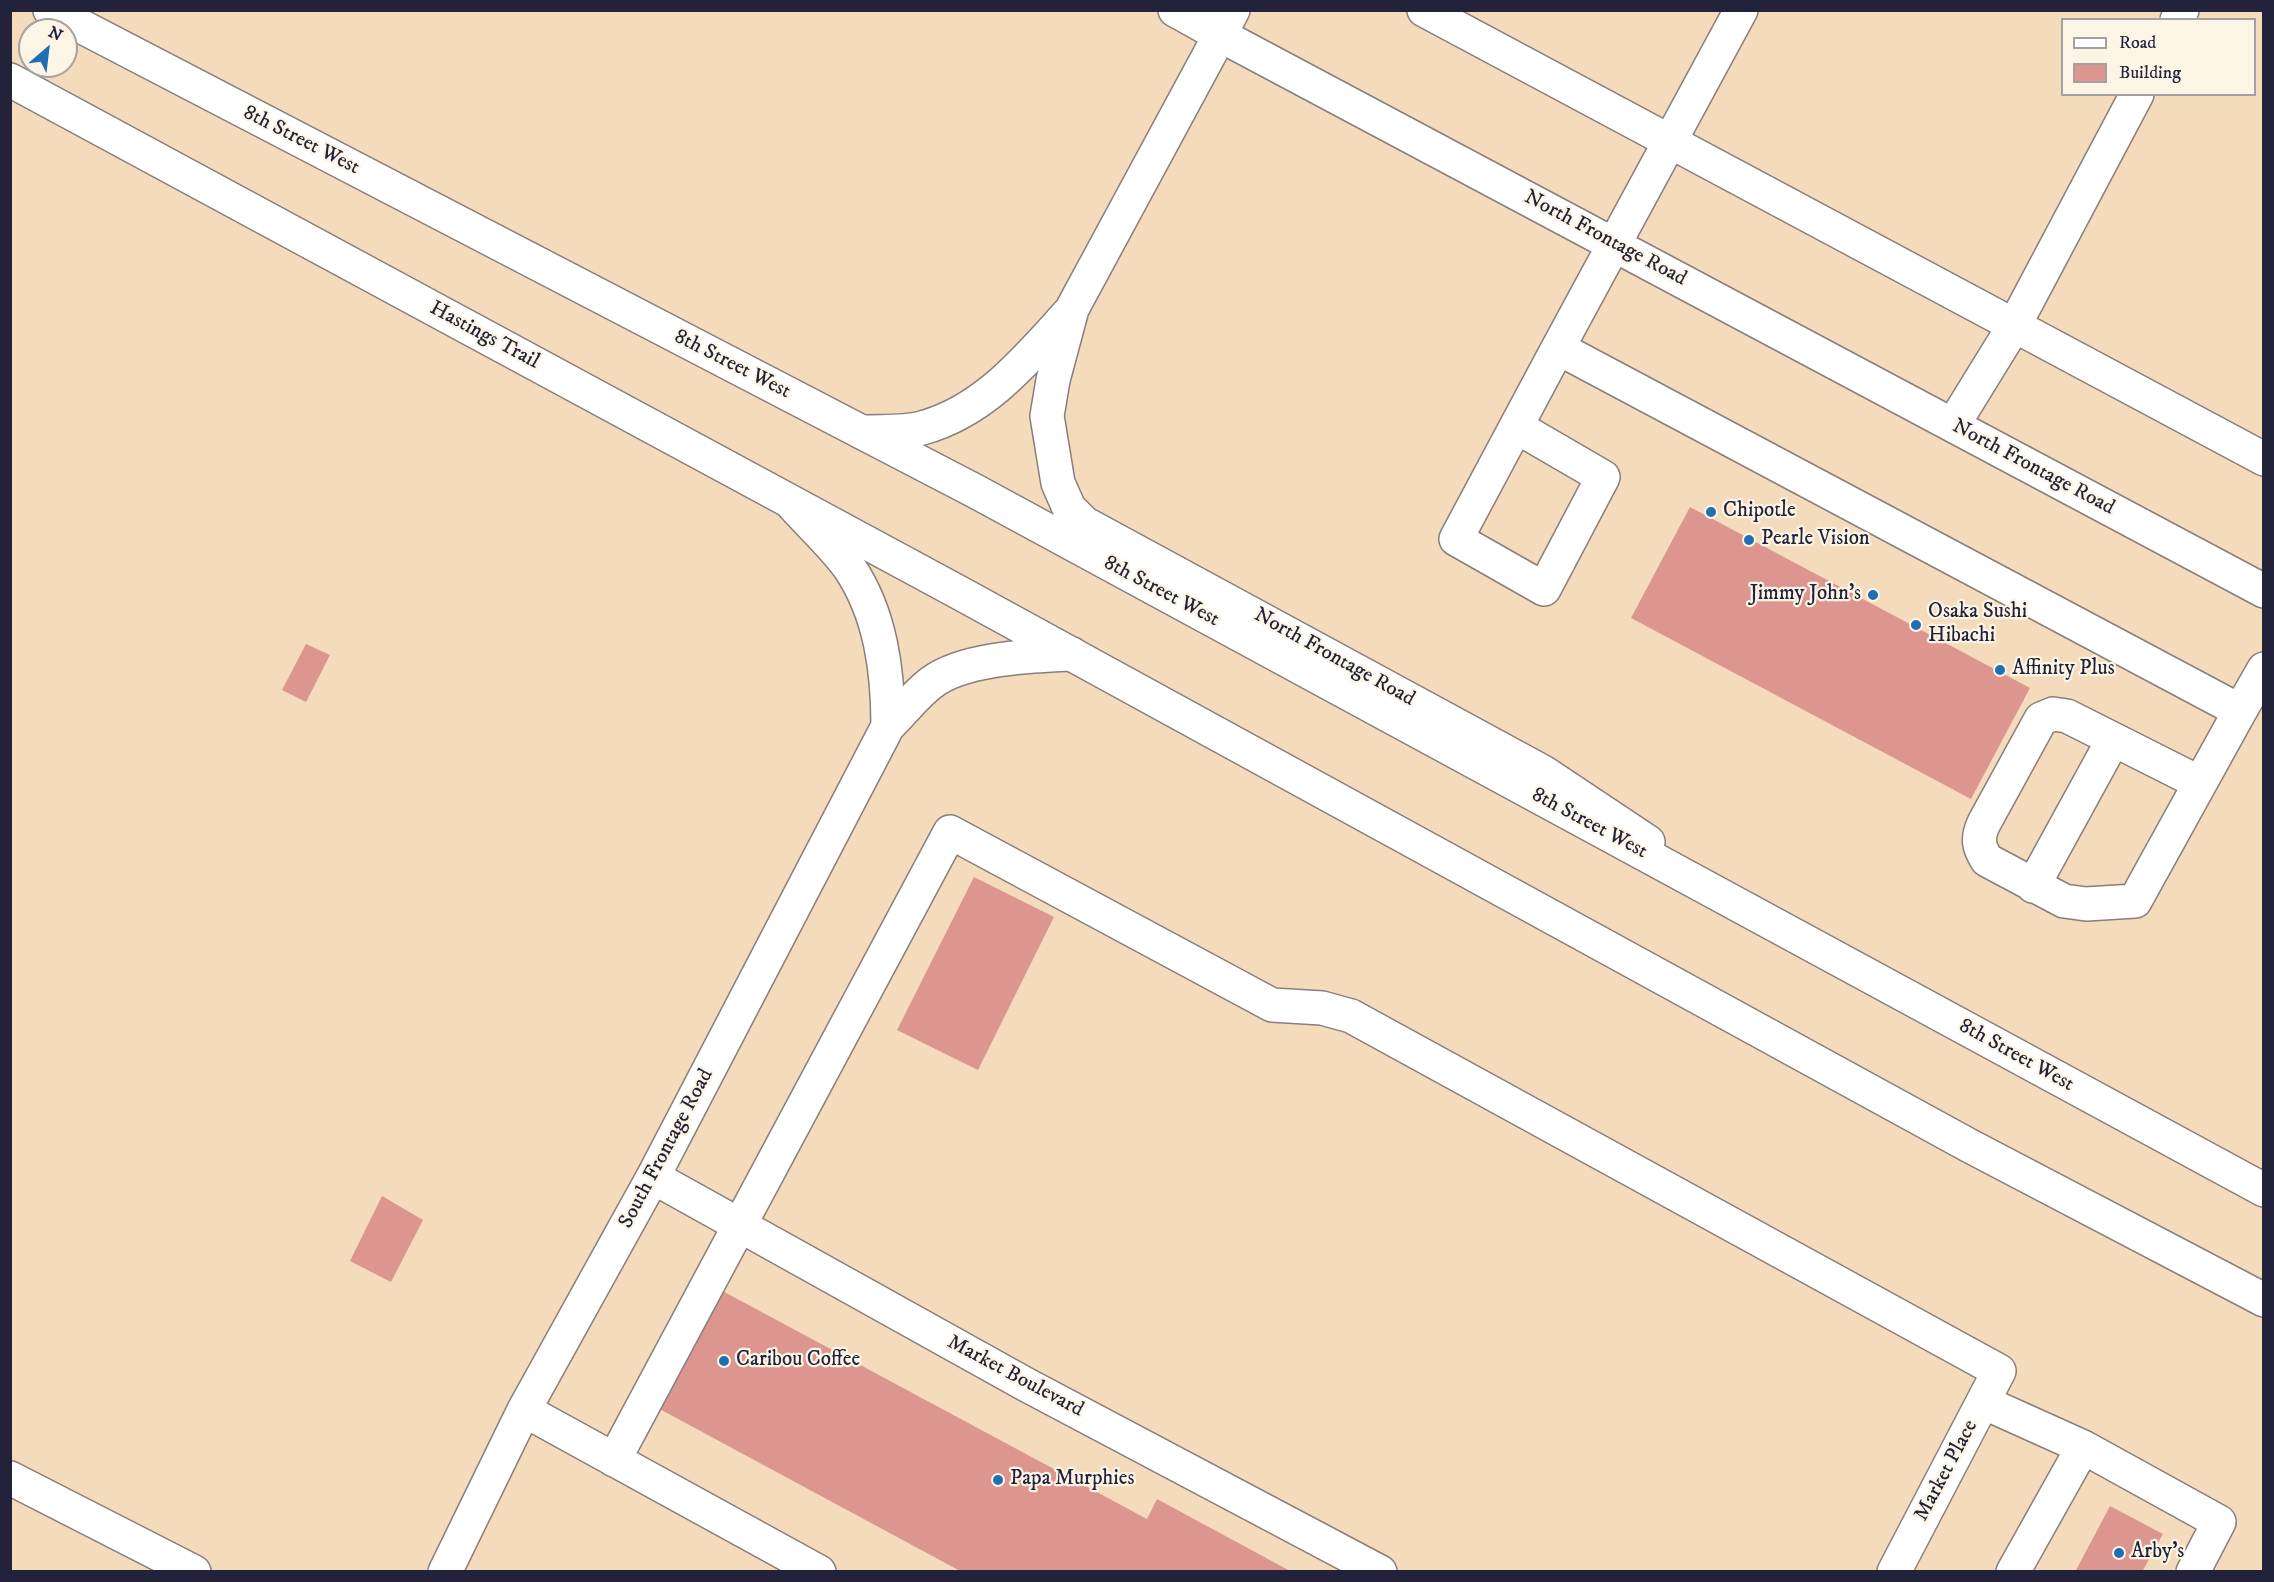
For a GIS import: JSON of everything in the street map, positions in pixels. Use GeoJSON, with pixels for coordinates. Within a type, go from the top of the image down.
{"type":"FeatureCollection","features":[{"type":"Feature","properties":{"kind":"main road","name":"8th Street West"},"geometry":{"type":"LineString","coordinates":[[50,10],[862,432],[2264,1190]]}},
{"type":"Feature","properties":{"kind":"main road"},"geometry":{"type":"LineString","coordinates":[[1175,10],[1227,23]]}},
{"type":"Feature","properties":{"kind":"main road"},"geometry":{"type":"LineString","coordinates":[[1424,10],[2264,459]]}},
{"type":"Feature","properties":{"kind":"main road"},"geometry":{"type":"LineString","coordinates":[[1517,427],[1604,477],[1544,589],[1456,539],[1741,10]]}},
{"type":"Feature","properties":{"kind":"main road","name":"North Frontage Road"},"geometry":{"type":"LineString","coordinates":[[1770,922],[1543,772],[1084,523],[1069,508],[1058,483],[1047,416],[1053,380],[1072,309],[1227,23],[1615,245],[2264,591]]}},
{"type":"Feature","properties":{"kind":"main road","name":"Hastings Trail"},"geometry":{"type":"LineString","coordinates":[[10,80],[1072,654]]}},
{"type":"Feature","properties":{"kind":"main road"},"geometry":{"type":"LineString","coordinates":[[1953,425],[2014,326],[2136,96]]}},
{"type":"Feature","properties":{"kind":"main road","name":"North Frontage Road"},"geometry":{"type":"LineString","coordinates":[[862,432],[920,429],[949,419],[976,403],[1022,364],[1072,309]]}},
{"type":"Feature","properties":{"kind":"main road"},"geometry":{"type":"LineString","coordinates":[[1558,348],[2240,711]]}},
{"type":"Feature","properties":{"kind":"main road","name":"South Frontage Road"},"geometry":{"type":"LineString","coordinates":[[791,502],[849,567],[868,603],[888,679],[888,726]]}},
{"type":"Feature","properties":{"kind":"main road"},"geometry":{"type":"LineString","coordinates":[[1072,654],[1970,1146],[2264,1300]]}},
{"type":"Feature","properties":{"kind":"main road","name":"South Frontage Road"},"geometry":{"type":"LineString","coordinates":[[445,1572],[524,1410],[653,1177],[888,726],[932,682],[963,669],[1004,658],[1072,654]]}},
{"type":"Feature","properties":{"kind":"main road"},"geometry":{"type":"LineString","coordinates":[[2200,783],[2067,717],[2053,714],[2041,719],[1990,813],[1978,836],[1980,850],[1987,860],[2064,901],[2086,904],[2135,901],[2264,669]]}},
{"type":"Feature","properties":{"kind":"main road"},"geometry":{"type":"LineString","coordinates":[[2033,886],[2114,740]]}},
{"type":"Feature","properties":{"kind":"main road","name":"Market Place"},"geometry":{"type":"LineString","coordinates":[[740,1225],[951,831],[1272,1005],[1322,1008],[1351,1016],[1999,1371],[1894,1572]]}},
{"type":"Feature","properties":{"kind":"main road","name":"Market Boulevard"},"geometry":{"type":"LineString","coordinates":[[653,1177],[1030,1387],[1380,1572]]}},
{"type":"Feature","properties":{"kind":"main road"},"geometry":{"type":"LineString","coordinates":[[614,1460],[740,1225]]}},
{"type":"Feature","properties":{"kind":"main road"},"geometry":{"type":"LineString","coordinates":[[1983,1402],[2083,1447],[2219,1522],[2193,1572]]}},
{"type":"Feature","properties":{"kind":"main road"},"geometry":{"type":"LineString","coordinates":[[524,1410],[819,1572]]}},
{"type":"Feature","properties":{"kind":"main road"},"geometry":{"type":"LineString","coordinates":[[2013,1572],[2083,1447]]}},
{"type":"Feature","properties":{"kind":"main road"},"geometry":{"type":"LineString","coordinates":[[10,1478],[194,1572]]}},
{"type":"Feature","properties":{"kind":"building"},"geometry":{"type":"Polygon","coordinates":[[[1690,507],[2030,688],[1971,799],[1631,618],[1690,507]]]}},
{"type":"Feature","properties":{"kind":"building"},"geometry":{"type":"Polygon","coordinates":[[[306,644],[330,655],[306,702],[282,690],[306,644]]]}},
{"type":"Feature","properties":{"kind":"building"},"geometry":{"type":"Polygon","coordinates":[[[974,877],[1054,917],[978,1070],[897,1030],[974,877]]]}},
{"type":"Feature","properties":{"kind":"building"},"geometry":{"type":"Polygon","coordinates":[[[382,1196],[423,1220],[391,1282],[350,1261],[382,1196]]]}},
{"type":"Feature","properties":{"kind":"building"},"geometry":{"type":"Polygon","coordinates":[[[717,1288],[1147,1519],[1157,1499],[1292,1572],[962,1572],[654,1406],[717,1288]]]}},
{"type":"Feature","properties":{"kind":"building","name":"Arby's"},"geometry":{"type":"Polygon","coordinates":[[[2110,1506],[2163,1534],[2142,1572],[2075,1572],[2110,1506]]]}},
{"type":"Feature","properties":{"kind":"place","name":"Chipotle"},"geometry":{"type":"Point","coordinates":[1711,512]}},
{"type":"Feature","properties":{"kind":"place","name":"Pearle Vision"},"geometry":{"type":"Point","coordinates":[1749,540]}},
{"type":"Feature","properties":{"kind":"place","name":"Jimmy John's"},"geometry":{"type":"Point","coordinates":[1873,595]}},
{"type":"Feature","properties":{"kind":"place","name":"Osaka Sushi Hibachi"},"geometry":{"type":"Point","coordinates":[1916,625]}},
{"type":"Feature","properties":{"kind":"place","name":"Affinity Plus"},"geometry":{"type":"Point","coordinates":[2000,670]}},
{"type":"Feature","properties":{"kind":"place","name":"Caribou Coffee"},"geometry":{"type":"Point","coordinates":[724,1361]}},
{"type":"Feature","properties":{"kind":"place","name":"Papa Murphies"},"geometry":{"type":"Point","coordinates":[998,1480]}},
{"type":"Feature","properties":{"kind":"place","name":"Arby's"},"geometry":{"type":"Point","coordinates":[2119,1553]}}]}
